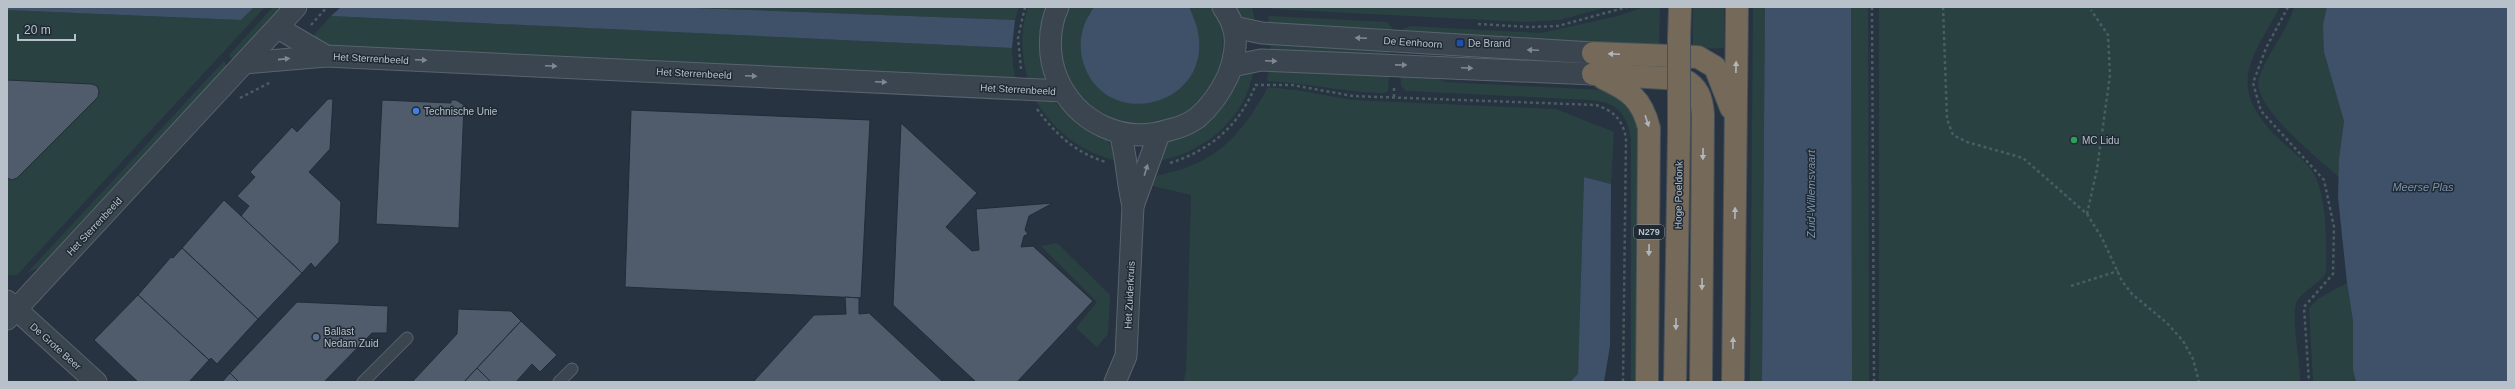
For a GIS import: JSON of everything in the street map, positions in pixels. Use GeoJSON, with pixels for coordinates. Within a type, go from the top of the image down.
{"type":"FeatureCollection","features":[{"type":"Feature","properties":{"kind":"highway","name":"Hoge Poeldonk"},"geometry":{"type":"LineString","coordinates":[[1675,382],[1680,7]]}},
{"type":"Feature","properties":{"kind":"highway"},"geometry":{"type":"LineString","coordinates":[[1732,382],[1737,7]]}},
{"type":"Feature","properties":{"kind":"highway"},"geometry":{"type":"LineString","coordinates":[[1593,63],[1686,55],[1707,60],[1720,76],[1736,120]]}},
{"type":"Feature","properties":{"kind":"highway"},"geometry":{"type":"LineString","coordinates":[[1593,63],[1682,79],[1692,83],[1699,92],[1703,115],[1701,382]]}},
{"type":"Feature","properties":{"kind":"highway","name":"N279"},"geometry":{"type":"LineString","coordinates":[[1593,63],[1632,95],[1642,109],[1649,128],[1647,382]]}},
{"type":"Feature","properties":{"kind":"street","name":"Het Sterrenbeeld"},"geometry":{"type":"LineString","coordinates":[[10,310],[246,63],[296,7]]}},
{"type":"Feature","properties":{"kind":"street"},"geometry":{"type":"LineString","coordinates":[[1058,7],[1051,31],[1051,49],[1054,70],[1063,91],[1085,117],[1113,132],[1141,136],[1158,134],[1196,118],[1222,88],[1232,66],[1235,45],[1234,27],[1224,7]]}},
{"type":"Feature","properties":{"kind":"street","name":"De Eenhoorn"},"geometry":{"type":"LineString","coordinates":[[1234,27],[1262,33],[1593,63]]}},
{"type":"Feature","properties":{"kind":"street","name":"Het Sterrenbeeld"},"geometry":{"type":"LineString","coordinates":[[278,28],[326,56]]}},
{"type":"Feature","properties":{"kind":"street","name":"Het Sterrenbeeld"},"geometry":{"type":"LineString","coordinates":[[246,63],[326,56],[1063,91]]}},
{"type":"Feature","properties":{"kind":"street"},"geometry":{"type":"LineString","coordinates":[[1232,66],[1261,60],[1593,63]]}},
{"type":"Feature","properties":{"kind":"street","name":"Het Zuiderkruis"},"geometry":{"type":"LineString","coordinates":[[1120,133],[1126,153],[1128,186],[1133,206]]}},
{"type":"Feature","properties":{"kind":"street","name":"Het Zuiderkruis"},"geometry":{"type":"LineString","coordinates":[[1115,382],[1126,356],[1133,206],[1158,134]]}},
{"type":"Feature","properties":{"kind":"street","name":"De Grote Beer"},"geometry":{"type":"LineString","coordinates":[[10,310],[96,382]]}},
{"type":"Feature","properties":{"kind":"lane"},"geometry":{"type":"LineString","coordinates":[[363,382],[407,338]]}},
{"type":"Feature","properties":{"kind":"lane"},"geometry":{"type":"LineString","coordinates":[[559,382],[572,369]]}},
{"type":"Feature","properties":{"kind":"path"},"geometry":{"type":"LineString","coordinates":[[1476,24],[1530,27],[1558,26],[1627,7]]}},
{"type":"Feature","properties":{"kind":"path"},"geometry":{"type":"LineString","coordinates":[[1872,7],[1874,382]]}},
{"type":"Feature","properties":{"kind":"path"},"geometry":{"type":"LineString","coordinates":[[1943,7],[1947,119],[1954,135],[1967,142],[2024,158],[2087,214],[2102,238],[2118,271],[2132,294],[2167,323],[2183,342],[2192,359],[2199,382]]}},
{"type":"Feature","properties":{"kind":"path"},"geometry":{"type":"LineString","coordinates":[[2288,7],[2266,48],[2253,83],[2261,111],[2324,180],[2334,227],[2333,274],[2304,307],[2309,382]]}},
{"type":"Feature","properties":{"kind":"path"},"geometry":{"type":"LineString","coordinates":[[2087,214],[2097,169],[2110,75],[2108,35],[2091,10]]}},
{"type":"Feature","properties":{"kind":"path"},"geometry":{"type":"LineString","coordinates":[[238,99],[277,78]]}},
{"type":"Feature","properties":{"kind":"path"},"geometry":{"type":"LineString","coordinates":[[1256,85],[1292,85],[1353,96],[1596,105],[1608,109],[1618,116],[1624,126],[1626,138],[1624,382]]}},
{"type":"Feature","properties":{"kind":"path"},"geometry":{"type":"LineString","coordinates":[[2071,286],[2118,271]]}},
{"type":"Feature","properties":{"kind":"green space"},"geometry":{"type":"Polygon","coordinates":[[[254,7],[265,7],[17,275],[7,275],[7,10],[241,20],[254,7]]]}},
{"type":"Feature","properties":{"kind":"green space"},"geometry":{"type":"Polygon","coordinates":[[[273,7],[283,7],[232,60],[229,55],[273,7]]]}},
{"type":"Feature","properties":{"kind":"green space"},"geometry":{"type":"Polygon","coordinates":[[[668,7],[1019,7],[1015,20],[668,7]]]}},
{"type":"Feature","properties":{"kind":"green space"},"geometry":{"type":"Polygon","coordinates":[[[1028,7],[1048,7],[1043,27],[1041,56],[1048,85],[1029,84],[1022,46],[1023,26],[1028,7]]]}},
{"type":"Feature","properties":{"kind":"green space"},"geometry":{"type":"Polygon","coordinates":[[[1065,7],[1094,7],[1088,15],[1084,64],[1089,75],[1106,94],[1117,100],[1140,104],[1163,99],[1183,86],[1198,61],[1195,19],[1189,7],[1214,7],[1223,30],[1222,61],[1218,76],[1201,103],[1175,121],[1129,128],[1086,109],[1060,70],[1059,24],[1065,7]]]}},
{"type":"Feature","properties":{"kind":"green space"},"geometry":{"type":"Polygon","coordinates":[[[1232,7],[1252,7],[1256,26],[1243,18],[1232,7]]]}},
{"type":"Feature","properties":{"kind":"green space"},"geometry":{"type":"Polygon","coordinates":[[[1271,7],[1607,7],[1560,20],[1526,22],[1272,9],[1271,7]]]}},
{"type":"Feature","properties":{"kind":"green space"},"geometry":{"type":"Polygon","coordinates":[[[1644,7],[1660,7],[1659,47],[1402,36],[1403,29],[1410,26],[1541,33],[1618,16],[1644,7]]]}},
{"type":"Feature","properties":{"kind":"green space"},"geometry":{"type":"Polygon","coordinates":[[[1693,7],[1724,7],[1724,48],[1693,49],[1693,7]]]}},
{"type":"Feature","properties":{"kind":"green space"},"geometry":{"type":"Polygon","coordinates":[[[1753,7],[1765,7],[1762,382],[1750,382],[1753,7]]]}},
{"type":"Feature","properties":{"kind":"green space"},"geometry":{"type":"Polygon","coordinates":[[[1851,7],[1868,7],[1869,382],[1852,382],[1851,7]]]}},
{"type":"Feature","properties":{"kind":"green space","name":"MC Lidu"},"geometry":{"type":"Polygon","coordinates":[[[1879,7],[2280,7],[2259,44],[2252,60],[2248,75],[2248,89],[2253,105],[2263,121],[2280,140],[2311,169],[2322,195],[2326,236],[2326,273],[2299,298],[2295,308],[2295,328],[2300,382],[1879,382],[1879,7]]]}},
{"type":"Feature","properties":{"kind":"green space"},"geometry":{"type":"Polygon","coordinates":[[[2294,7],[2327,7],[2338,95],[2344,121],[2339,159],[2339,177],[2288,131],[2275,117],[2265,102],[2259,89],[2259,78],[2267,60],[2287,25],[2294,7]]]}},
{"type":"Feature","properties":{"kind":"green space"},"geometry":{"type":"Polygon","coordinates":[[[331,16],[1012,48],[1013,66],[1017,84],[328,46],[320,43],[314,35],[331,16]]]}},
{"type":"Feature","properties":{"kind":"green space"},"geometry":{"type":"Polygon","coordinates":[[[1268,16],[1387,22],[1392,28],[1391,33],[1270,29],[1268,16]]]}},
{"type":"Feature","properties":{"kind":"green space"},"geometry":{"type":"Polygon","coordinates":[[[1271,39],[1391,45],[1390,60],[1270,54],[1271,39]]]}},
{"type":"Feature","properties":{"kind":"green space"},"geometry":{"type":"Polygon","coordinates":[[[224,61],[227,67],[39,268],[27,273],[224,61]]]}},
{"type":"Feature","properties":{"kind":"green space"},"geometry":{"type":"Polygon","coordinates":[[[1269,66],[1389,74],[1388,91],[1384,93],[1369,92],[1267,81],[1269,66]]]}},
{"type":"Feature","properties":{"kind":"green space"},"geometry":{"type":"Polygon","coordinates":[[[1254,69],[1249,88],[1241,104],[1231,119],[1219,132],[1205,143],[1189,151],[1171,158],[1153,162],[1169,141],[1183,135],[1242,75],[1254,69]]]}},
{"type":"Feature","properties":{"kind":"green space"},"geometry":{"type":"Polygon","coordinates":[[[1400,70],[1423,74],[1446,82],[1606,90],[1615,95],[1628,106],[1636,119],[1642,146],[1640,382],[1631,382],[1631,139],[1626,122],[1619,110],[1600,101],[1590,100],[1406,91],[1401,86],[1400,70]]]}},
{"type":"Feature","properties":{"kind":"green space"},"geometry":{"type":"Polygon","coordinates":[[[1268,87],[1296,90],[1352,100],[1556,109],[1614,132],[1611,184],[1584,177],[1578,374],[1570,382],[1183,382],[1186,372],[1191,195],[1149,185],[1155,176],[1194,165],[1223,146],[1247,121],[1268,87]]]}},
{"type":"Feature","properties":{"kind":"green space"},"geometry":{"type":"Polygon","coordinates":[[[1033,96],[1056,103],[1079,124],[1105,138],[1117,153],[1120,162],[1092,152],[1069,138],[1049,120],[1033,96]]]}},
{"type":"Feature","properties":{"kind":"green space"},"geometry":{"type":"Polygon","coordinates":[[[1709,124],[1715,124],[1713,382],[1707,382],[1709,124]]]}},
{"type":"Feature","properties":{"kind":"green space"},"geometry":{"type":"Polygon","coordinates":[[[1057,243],[1110,295],[1108,334],[1097,347],[1076,328],[1097,302],[1041,246],[1057,243]]]}},
{"type":"Feature","properties":{"kind":"green space"},"geometry":{"type":"Polygon","coordinates":[[[2347,283],[2353,321],[2353,370],[2356,382],[2313,382],[2309,308],[2319,298],[2347,283]]]}},
{"type":"Feature","properties":{"kind":"water"},"geometry":{"type":"Polygon","coordinates":[[[7,7],[254,7],[241,20],[7,10],[7,7]]]}},
{"type":"Feature","properties":{"kind":"water"},"geometry":{"type":"Polygon","coordinates":[[[341,7],[668,7],[1015,20],[1012,48],[331,16],[341,7]]]}},
{"type":"Feature","properties":{"kind":"water"},"geometry":{"type":"Polygon","coordinates":[[[1094,7],[1189,7],[1199,40],[1195,67],[1182,87],[1161,100],[1137,104],[1114,99],[1094,84],[1082,58],[1081,37],[1084,25],[1094,7]]]}},
{"type":"Feature","properties":{"kind":"water","name":"Zuid-Willemsvaart"},"geometry":{"type":"Polygon","coordinates":[[[1765,7],[1851,7],[1852,382],[1762,382],[1765,7]]]}},
{"type":"Feature","properties":{"kind":"water","name":"Meerse Plas"},"geometry":{"type":"Polygon","coordinates":[[[2327,7],[2508,7],[2508,382],[2356,382],[2353,370],[2353,321],[2347,283],[2338,197],[2339,159],[2344,121],[2324,52],[2323,25],[2327,7]]]}},
{"type":"Feature","properties":{"kind":"water"},"geometry":{"type":"Polygon","coordinates":[[[1584,177],[1611,184],[1610,346],[1604,382],[1570,382],[1578,374],[1584,177]]]}},
{"type":"Feature","properties":{"kind":"building"},"geometry":{"type":"Polygon","coordinates":[[[7,80],[92,84],[97,86],[99,91],[98,97],[17,178],[12,180],[7,178],[7,80]]]}},
{"type":"Feature","properties":{"kind":"building"},"geometry":{"type":"Polygon","coordinates":[[[328,99],[333,99],[330,149],[309,172],[341,202],[339,242],[315,268],[311,263],[302,273],[241,216],[249,206],[237,196],[255,177],[250,172],[292,127],[297,132],[328,99]]]}},
{"type":"Feature","properties":{"kind":"building"},"geometry":{"type":"Polygon","coordinates":[[[382,100],[451,103],[451,100],[456,100],[464,105],[459,228],[376,224],[382,100]]]}},
{"type":"Feature","properties":{"kind":"building"},"geometry":{"type":"Polygon","coordinates":[[[631,110],[870,120],[861,298],[625,287],[631,110]]]}},
{"type":"Feature","properties":{"kind":"building"},"geometry":{"type":"Polygon","coordinates":[[[901,123],[977,193],[946,227],[972,251],[979,250],[976,209],[1053,203],[1029,216],[1025,230],[1028,234],[1024,236],[1021,247],[1033,246],[1093,301],[1017,382],[976,382],[893,305],[901,123]]]}},
{"type":"Feature","properties":{"kind":"building"},"geometry":{"type":"Polygon","coordinates":[[[224,200],[302,273],[258,319],[182,248],[224,200]]]}},
{"type":"Feature","properties":{"kind":"building"},"geometry":{"type":"Polygon","coordinates":[[[182,248],[258,319],[217,364],[211,358],[209,360],[138,295],[171,257],[173,258],[182,248]]]}},
{"type":"Feature","properties":{"kind":"building"},"geometry":{"type":"Polygon","coordinates":[[[138,295],[209,360],[189,382],[138,382],[94,340],[138,295]]]}},
{"type":"Feature","properties":{"kind":"building"},"geometry":{"type":"Polygon","coordinates":[[[845,297],[859,298],[859,314],[869,313],[943,382],[753,382],[814,315],[846,314],[845,297]]]}},
{"type":"Feature","properties":{"kind":"building"},"geometry":{"type":"Polygon","coordinates":[[[297,302],[388,306],[387,333],[372,333],[324,382],[239,382],[230,373],[297,302]]]}},
{"type":"Feature","properties":{"kind":"building"},"geometry":{"type":"Polygon","coordinates":[[[458,309],[511,311],[521,321],[464,382],[412,382],[457,334],[458,309]]]}},
{"type":"Feature","properties":{"kind":"building"},"geometry":{"type":"Polygon","coordinates":[[[521,321],[557,355],[540,372],[532,364],[516,382],[491,382],[477,368],[521,321]]]}},
{"type":"Feature","properties":{"kind":"building"},"geometry":{"type":"Polygon","coordinates":[[[477,368],[491,382],[464,382],[477,368]]]}},
{"type":"Feature","properties":{"kind":"building"},"geometry":{"type":"Polygon","coordinates":[[[230,373],[239,382],[222,382],[230,373]]]}},
{"type":"Feature","properties":{"kind":"place","name":"De Brand"},"geometry":{"type":"Point","coordinates":[1460,43]}},
{"type":"Feature","properties":{"kind":"place","name":"Technische Unie"},"geometry":{"type":"Point","coordinates":[416,111]}},
{"type":"Feature","properties":{"kind":"place","name":"MC Lidu"},"geometry":{"type":"Point","coordinates":[2074,140]}},
{"type":"Feature","properties":{"kind":"place","name":"Ballast Nedam Zuid"},"geometry":{"type":"Point","coordinates":[316,337]}}]}
